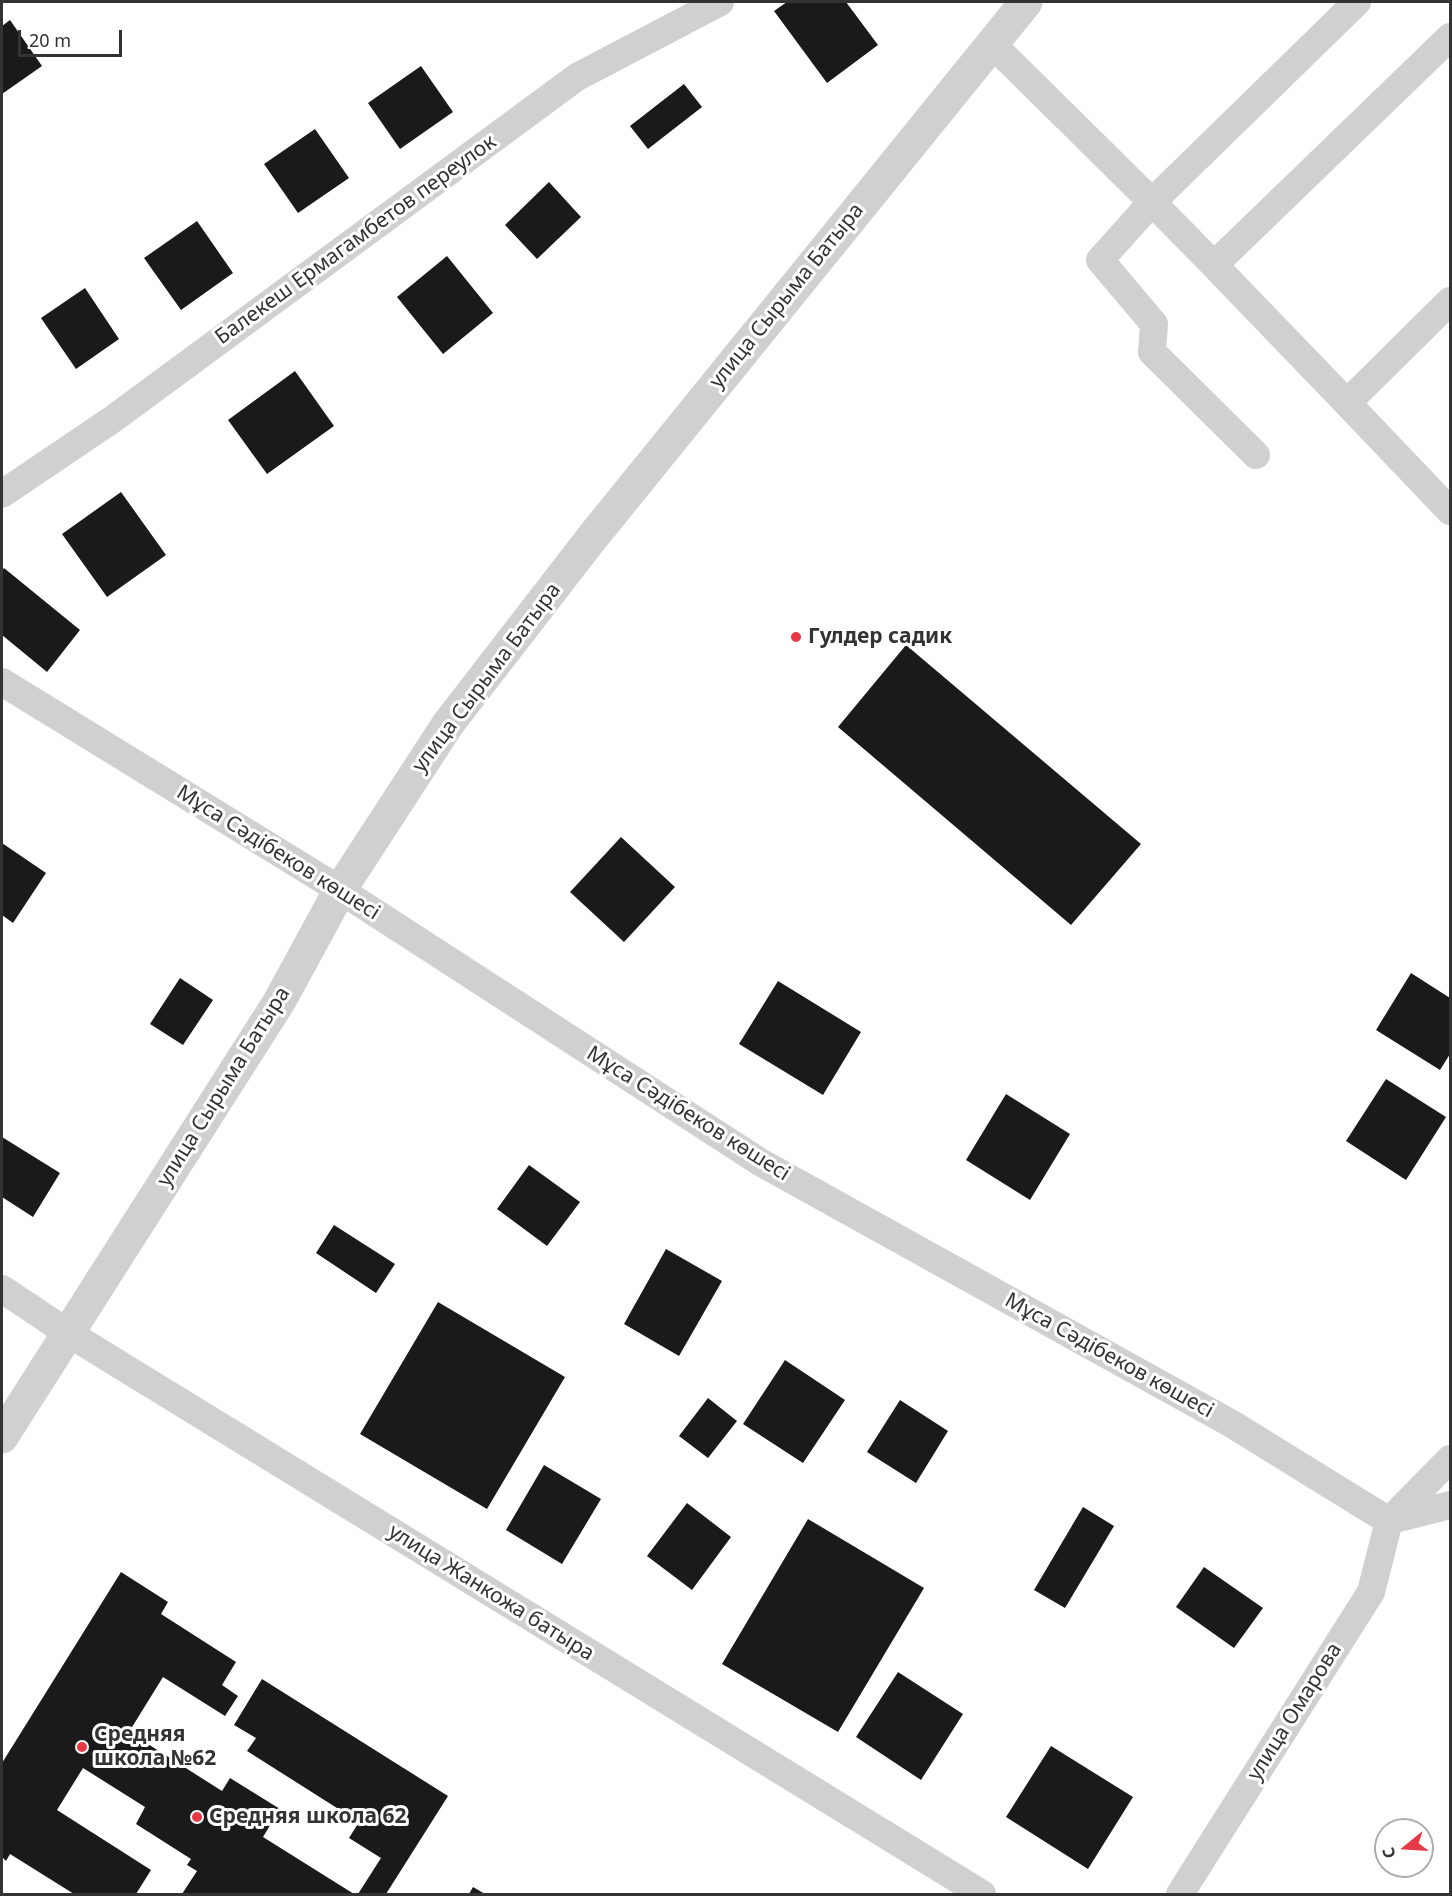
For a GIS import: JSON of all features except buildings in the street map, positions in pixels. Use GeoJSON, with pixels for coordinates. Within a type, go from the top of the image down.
{"type":"FeatureCollection","features":[{"type":"Feature","properties":{"kind":"street","name":"Балекеш Ермагамбетов переулок"},"geometry":{"type":"LineString","coordinates":[[2,494],[113,419],[577,77],[720,2]]}},
{"type":"Feature","properties":{"kind":"street","name":"улица Сырыма Батыра"},"geometry":{"type":"LineString","coordinates":[[2,1437],[279,1002],[339,890],[448,724],[591,539],[1026,2]]}},
{"type":"Feature","properties":{"kind":"street"},"geometry":{"type":"LineString","coordinates":[[1256,455],[1152,352],[1154,324],[1100,260],[1152,202],[1357,2]]}},
{"type":"Feature","properties":{"kind":"street"},"geometry":{"type":"LineString","coordinates":[[1214,265],[1450,37]]}},
{"type":"Feature","properties":{"kind":"street"},"geometry":{"type":"LineString","coordinates":[[991,43],[1214,265],[1450,511]]}},
{"type":"Feature","properties":{"kind":"street"},"geometry":{"type":"LineString","coordinates":[[1347,403],[1450,301]]}},
{"type":"Feature","properties":{"kind":"street","name":"Мұса Сәдібеков көшесі"},"geometry":{"type":"LineString","coordinates":[[2,682],[339,890],[760,1162],[1232,1424],[1389,1521]]}},
{"type":"Feature","properties":{"kind":"street","name":"улица Жанкожа батыра"},"geometry":{"type":"LineString","coordinates":[[2,1288],[68,1333],[982,1894]]}},
{"type":"Feature","properties":{"kind":"street"},"geometry":{"type":"LineString","coordinates":[[1389,1521],[1450,1459]]}},
{"type":"Feature","properties":{"kind":"street"},"geometry":{"type":"LineString","coordinates":[[1389,1521],[1450,1505]]}},
{"type":"Feature","properties":{"kind":"street","name":"улица Омарова"},"geometry":{"type":"LineString","coordinates":[[1180,1894],[1371,1592],[1389,1521]]}},
{"type":"Feature","properties":{"kind":"place","name":"Гулдер садик"},"geometry":{"type":"Point","coordinates":[796,637]}},
{"type":"Feature","properties":{"kind":"place","name":"Средняя школа №62"},"geometry":{"type":"Point","coordinates":[82,1747]}},
{"type":"Feature","properties":{"kind":"place","name":"Средняя школа 62"},"geometry":{"type":"Point","coordinates":[197,1817]}}]}
